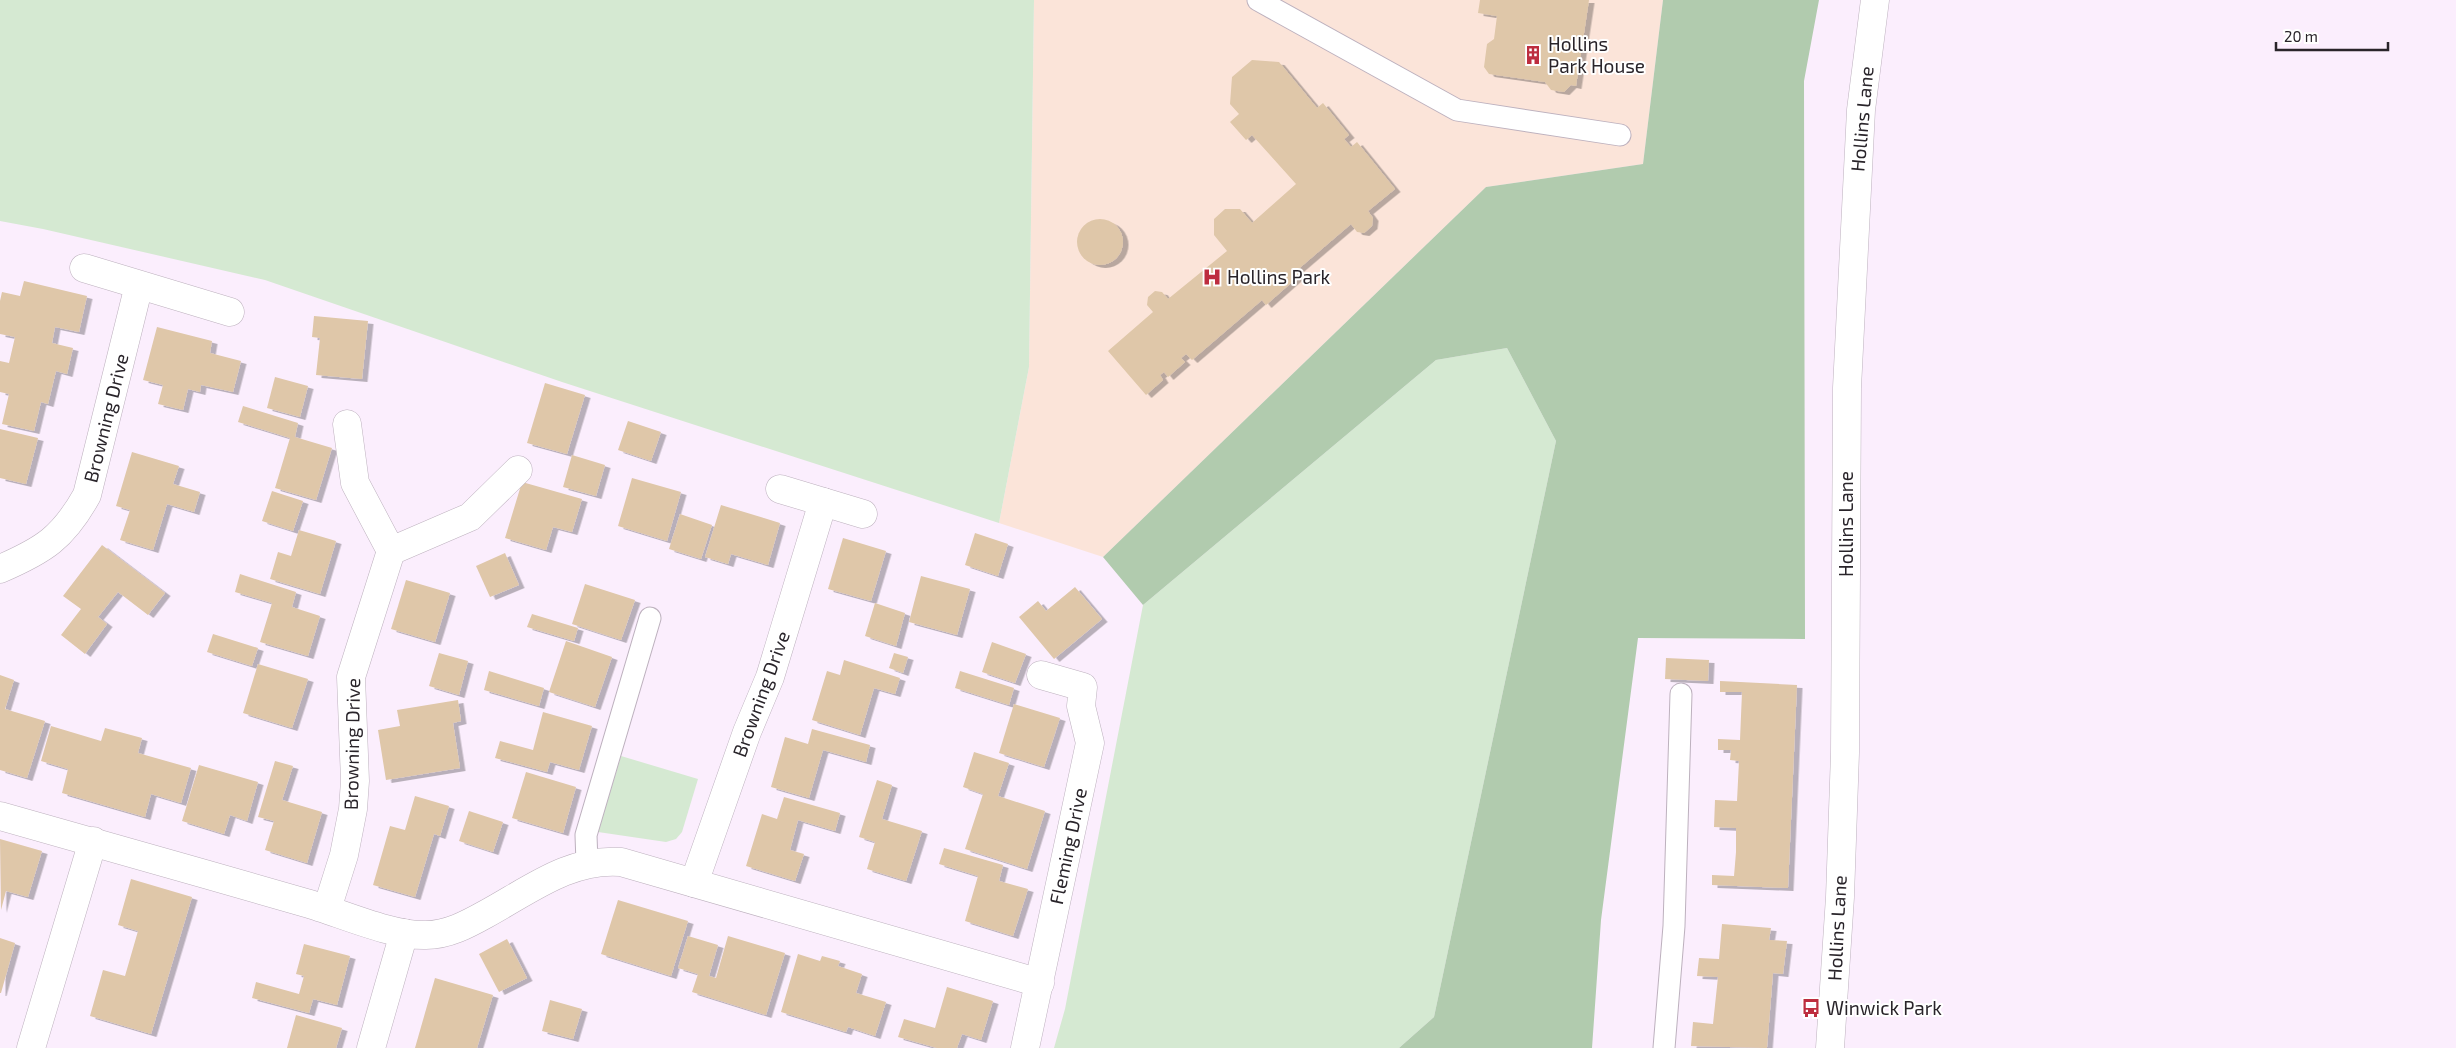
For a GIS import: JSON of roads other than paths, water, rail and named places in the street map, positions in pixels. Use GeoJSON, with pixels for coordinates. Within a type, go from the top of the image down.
{"type":"FeatureCollection","features":[{"type":"Feature","properties":{"kind":"street","name":"Hollins Lane"},"geometry":{"type":"LineString","coordinates":[[1830,1048],[1840,897],[1845,744],[1847,378],[1861,110],[1875,0]]}},
{"type":"Feature","properties":{"kind":"street"},"geometry":{"type":"LineString","coordinates":[[84,268],[230,312]]}},
{"type":"Feature","properties":{"kind":"street","name":"Browning Drive"},"geometry":{"type":"LineString","coordinates":[[0,569],[48,546],[76,514],[87,495],[139,285]]}},
{"type":"Feature","properties":{"kind":"street"},"geometry":{"type":"LineString","coordinates":[[347,424],[355,483],[391,551],[470,516],[518,470]]}},
{"type":"Feature","properties":{"kind":"street"},"geometry":{"type":"LineString","coordinates":[[780,489],[863,514]]}},
{"type":"Feature","properties":{"kind":"street","name":"Browning Drive"},"geometry":{"type":"LineString","coordinates":[[694,884],[747,732],[770,677],[823,502]]}},
{"type":"Feature","properties":{"kind":"street","name":"Browning Drive"},"geometry":{"type":"LineString","coordinates":[[327,909],[344,854],[353,808],[355,781],[351,677],[391,551]]}},
{"type":"Feature","properties":{"kind":"street","name":"Fleming Drive"},"geometry":{"type":"LineString","coordinates":[[1025,1048],[1090,744],[1081,706],[1083,687],[1041,675]]}},
{"type":"Feature","properties":{"kind":"street"},"geometry":{"type":"LineString","coordinates":[[0,816],[93,841],[404,933],[427,935],[447,932],[468,924],[569,868],[603,861],[621,862],[1040,983]]}},
{"type":"Feature","properties":{"kind":"street"},"geometry":{"type":"LineString","coordinates":[[31,1048],[93,841]]}},
{"type":"Feature","properties":{"kind":"street"},"geometry":{"type":"LineString","coordinates":[[371,1048],[404,933]]}},
{"type":"Feature","properties":{"kind":"lane"},"geometry":{"type":"LineString","coordinates":[[1258,0],[1457,110],[1620,135]]}},
{"type":"Feature","properties":{"kind":"lane"},"geometry":{"type":"LineString","coordinates":[[587,863],[586,835],[650,618]]}},
{"type":"Feature","properties":{"kind":"lane"},"geometry":{"type":"LineString","coordinates":[[1664,1048],[1674,926],[1681,694]]}},
{"type":"Feature","properties":{"kind":"place","name":"Hollins Park House"},"geometry":{"type":"Point","coordinates":[1533,55]}},
{"type":"Feature","properties":{"kind":"place","name":"Hollins Park"},"geometry":{"type":"Point","coordinates":[1212,277]}},
{"type":"Feature","properties":{"kind":"place","name":"Winwick Park"},"geometry":{"type":"Point","coordinates":[1811,1008]}}]}
